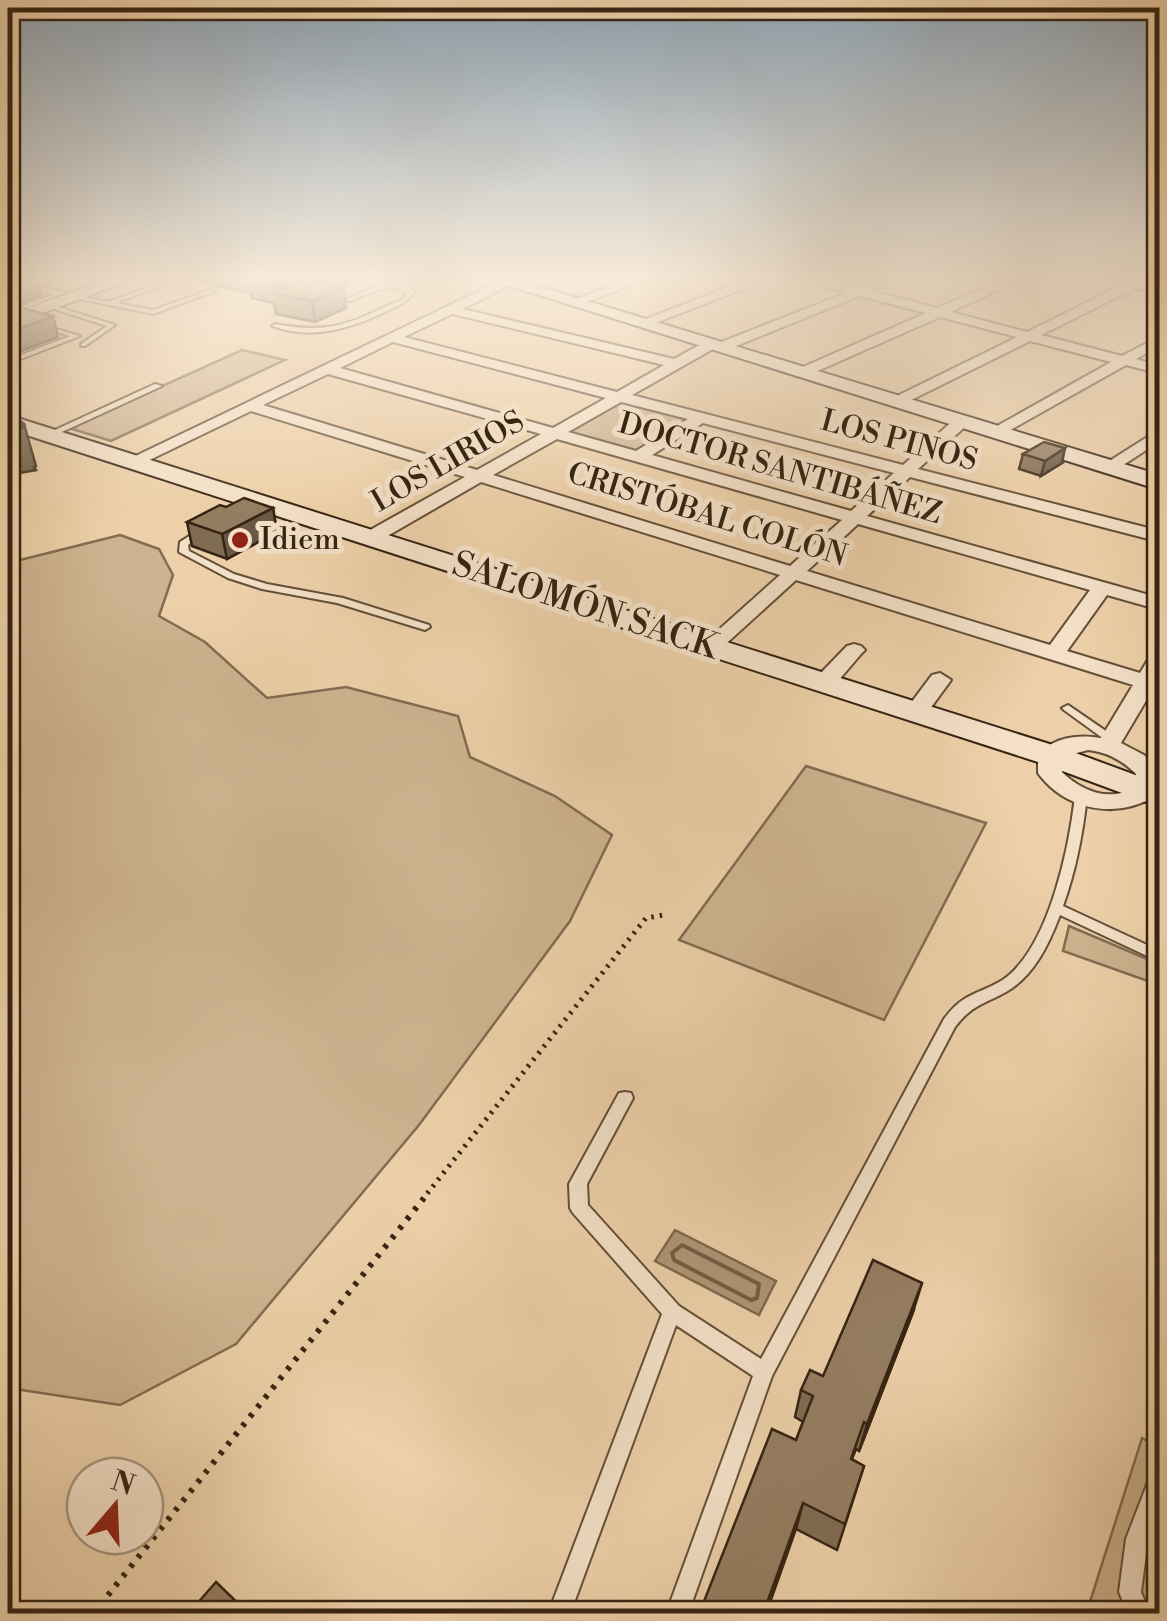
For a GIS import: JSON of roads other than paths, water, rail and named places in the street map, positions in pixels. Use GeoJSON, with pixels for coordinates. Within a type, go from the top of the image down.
{"type":"FeatureCollection","features":[{"type":"Feature","properties":{"kind":"street"},"geometry":{"type":"LineString","coordinates":[[131,462],[356,356]]}},
{"type":"Feature","properties":{"kind":"street","name":"LOS PINOS"},"geometry":{"type":"LineString","coordinates":[[460,356],[1160,537]]}},
{"type":"Feature","properties":{"kind":"street"},"geometry":{"type":"LineString","coordinates":[[642,356],[676,364]]}},
{"type":"Feature","properties":{"kind":"street","name":"LOS LIRIOS"},"geometry":{"type":"LineString","coordinates":[[370,538],[694,356]]}},
{"type":"Feature","properties":{"kind":"street"},"geometry":{"type":"LineString","coordinates":[[745,356],[1160,483]]}},
{"type":"Feature","properties":{"kind":"street"},"geometry":{"type":"LineString","coordinates":[[801,373],[841,356]]}},
{"type":"Feature","properties":{"kind":"street"},"geometry":{"type":"LineString","coordinates":[[896,402],[990,356]]}},
{"type":"Feature","properties":{"kind":"street"},"geometry":{"type":"LineString","coordinates":[[1104,356],[1160,370]]}},
{"type":"Feature","properties":{"kind":"street"},"geometry":{"type":"LineString","coordinates":[[996,433],[1133,356]]}},
{"type":"Feature","properties":{"kind":"street","name":"DOCTOR SANTIBÁÑEZ"},"geometry":{"type":"LineString","coordinates":[[328,369],[1160,604]]}},
{"type":"Feature","properties":{"kind":"street","name":"CRISTÓBAL COLÓN"},"geometry":{"type":"LineString","coordinates":[[252,406],[1146,682]]}},
{"type":"Feature","properties":{"kind":"street"},"geometry":{"type":"LineString","coordinates":[[638,457],[701,418]]}},
{"type":"Feature","properties":{"kind":"street","name":"SALOMÓN SACK"},"geometry":{"type":"LineString","coordinates":[[8,422],[247,505],[370,538],[1050,755],[1153,794]]}},
{"type":"Feature","properties":{"kind":"street"},"geometry":{"type":"LineString","coordinates":[[711,646],[961,422]]}},
{"type":"Feature","properties":{"kind":"street"},"geometry":{"type":"LineString","coordinates":[[1108,467],[1160,434]]}},
{"type":"Feature","properties":{"kind":"street"},"geometry":{"type":"LineString","coordinates":[[1054,654],[1102,588]]}},
{"type":"Feature","properties":{"kind":"street"},"geometry":{"type":"LineString","coordinates":[[824,683],[854,650]]}},
{"type":"Feature","properties":{"kind":"street"},"geometry":{"type":"LineString","coordinates":[[1110,743],[1160,658]]}},
{"type":"Feature","properties":{"kind":"street"},"geometry":{"type":"LineString","coordinates":[[916,712],[940,680]]}},
{"type":"Feature","properties":{"kind":"street"},"geometry":{"type":"LineString","coordinates":[[1110,743],[1143,766],[1153,794],[1115,802],[1081,796],[1062,786],[1050,773],[1050,755],[1069,744],[1110,743]]}},
{"type":"Feature","properties":{"kind":"lane"},"geometry":{"type":"LineString","coordinates":[[48,435],[158,386]]}},
{"type":"Feature","properties":{"kind":"lane"},"geometry":{"type":"LineString","coordinates":[[213,525],[186,540],[181,547],[184,552],[231,576],[265,587],[339,600],[426,627]]}},
{"type":"Feature","properties":{"kind":"lane"},"geometry":{"type":"LineString","coordinates":[[1068,708],[1110,743]]}},
{"type":"Feature","properties":{"kind":"lane"},"geometry":{"type":"LineString","coordinates":[[677,1614],[764,1372],[949,1023],[964,1003],[1012,981],[1030,960],[1056,908],[1070,863],[1081,796]]}},
{"type":"Feature","properties":{"kind":"lane"},"geometry":{"type":"LineString","coordinates":[[1056,908],[1160,957]]}},
{"type":"Feature","properties":{"kind":"lane"},"geometry":{"type":"LineString","coordinates":[[625,1098],[578,1184],[579,1208],[672,1312],[764,1372]]}},
{"type":"Feature","properties":{"kind":"lane"},"geometry":{"type":"LineString","coordinates":[[558,1614],[672,1312]]}},
{"type":"Feature","properties":{"kind":"lane"},"geometry":{"type":"LineString","coordinates":[[1139,1614],[1130,1592],[1137,1539],[1160,1476]]}},
{"type":"Feature","properties":{"kind":"water"},"geometry":{"type":"Polygon","coordinates":[[[675,1230],[776,1281],[759,1315],[655,1261],[675,1230]]]}},
{"type":"Feature","properties":{"kind":"place","name":"Idiem"},"geometry":{"type":"Point","coordinates":[240,540]}}]}
